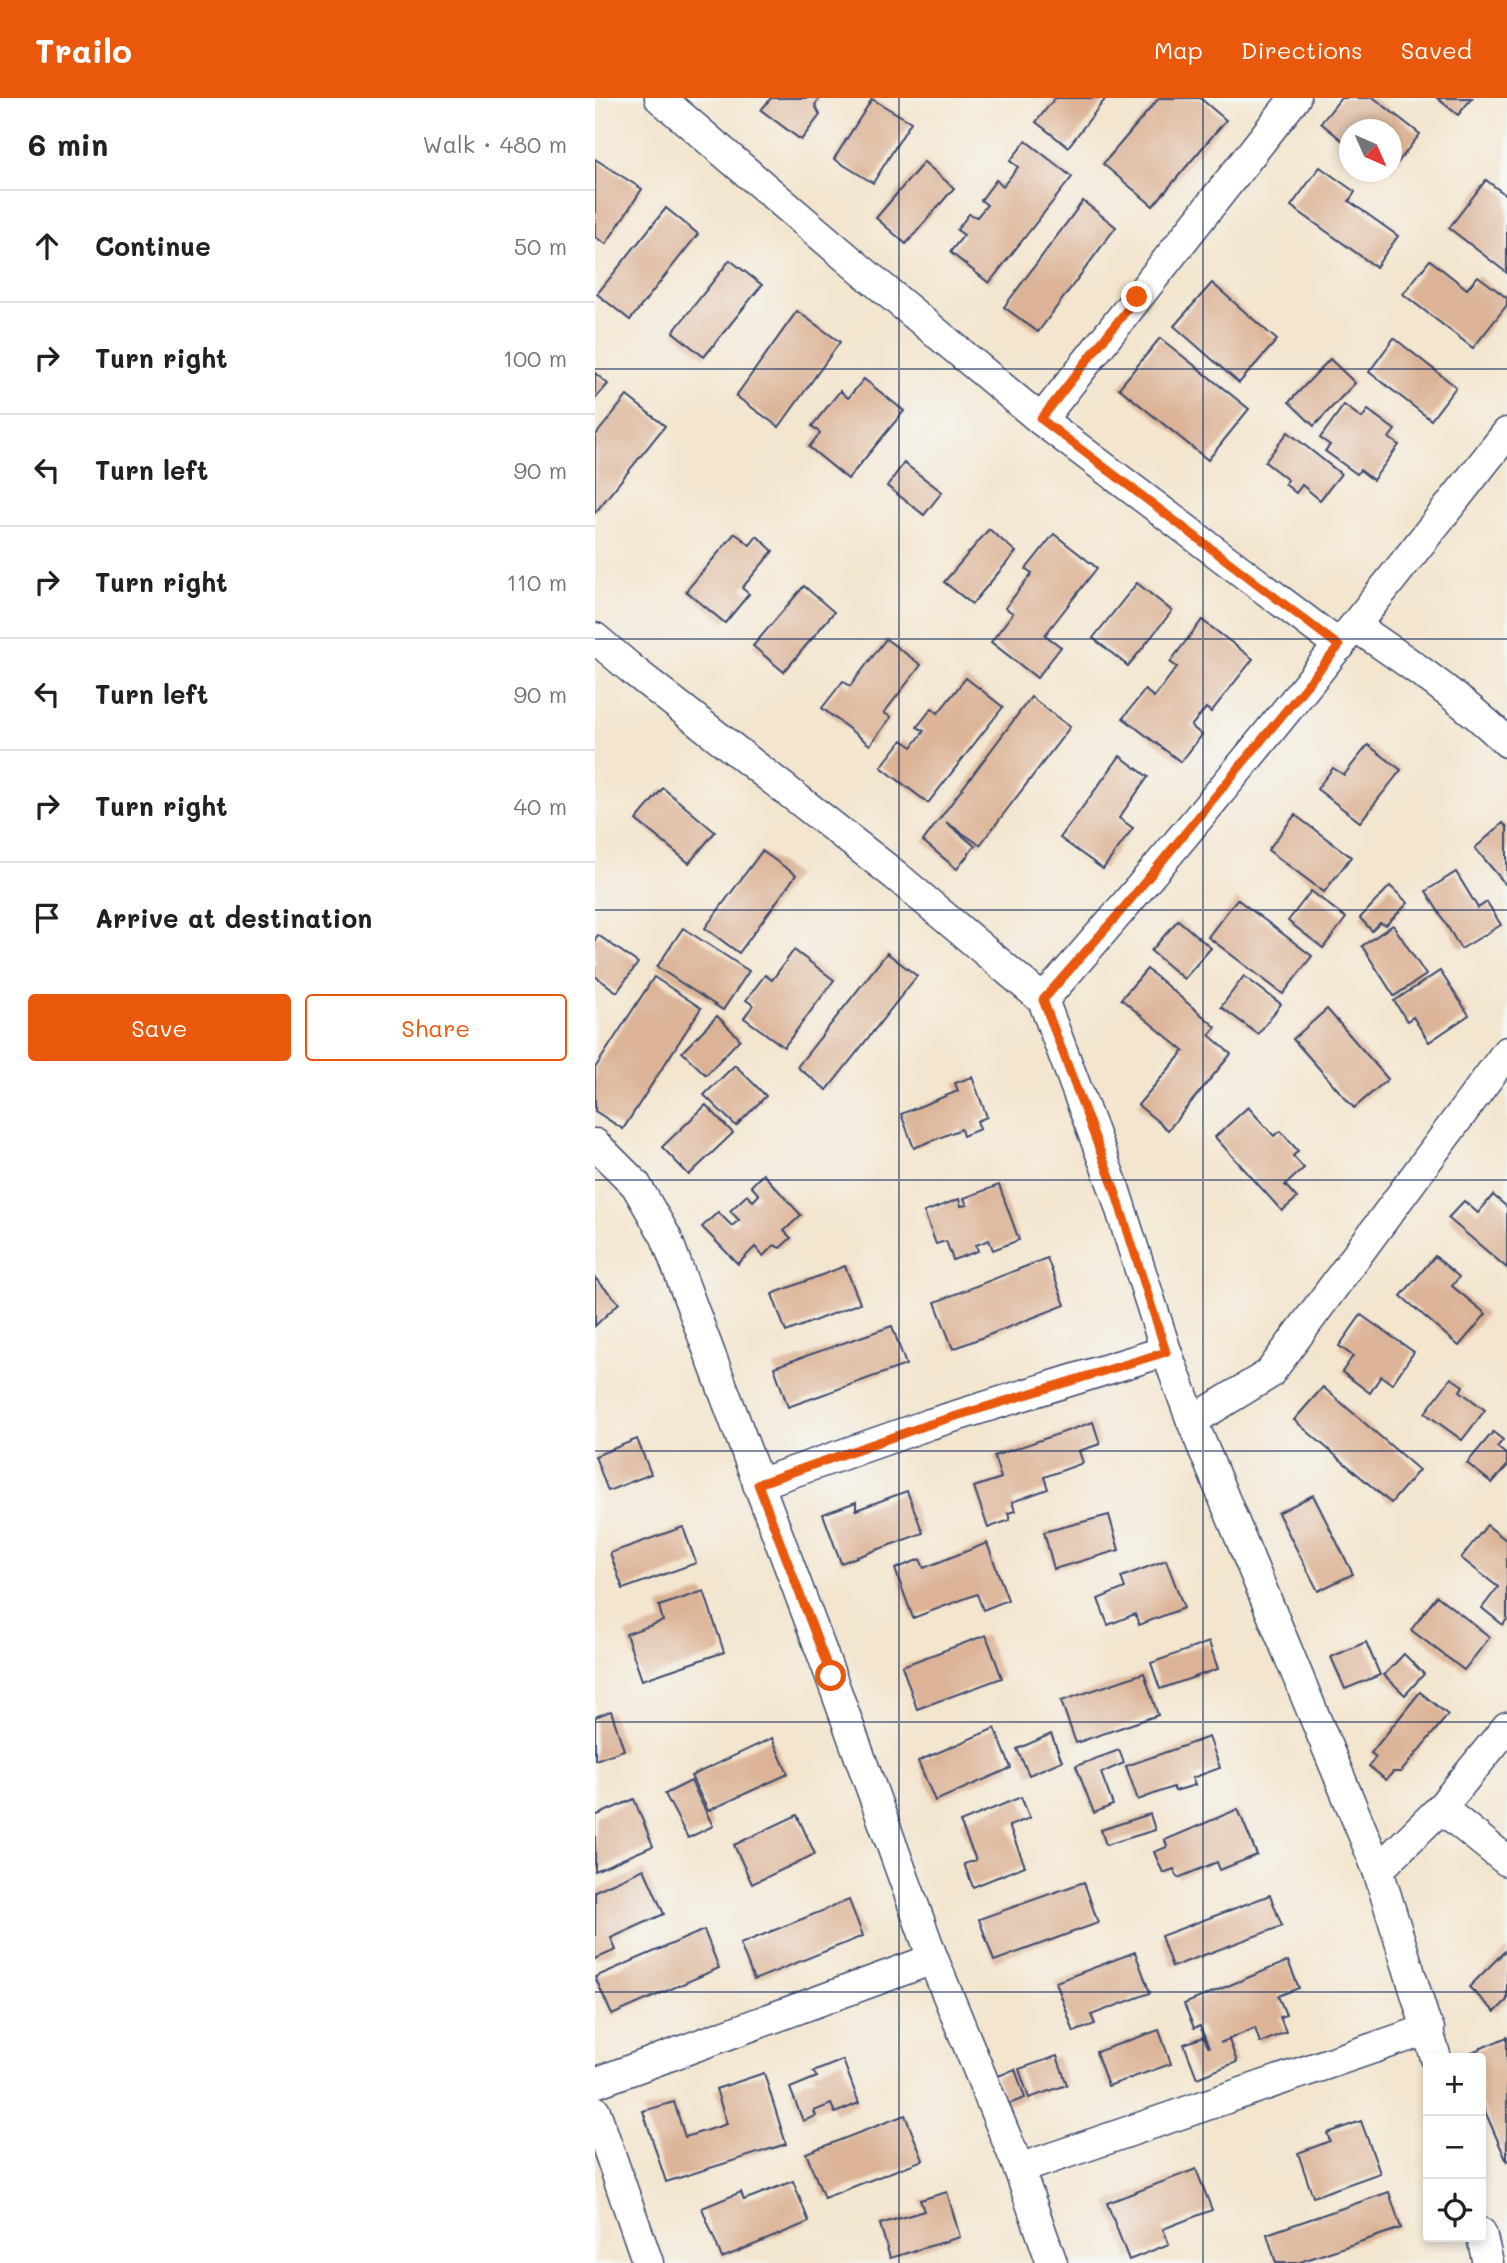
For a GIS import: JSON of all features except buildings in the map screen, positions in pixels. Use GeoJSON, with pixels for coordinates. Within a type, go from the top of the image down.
{"type":"FeatureCollection","features":[{"type":"Feature","properties":{"kind":"street"},"geometry":{"type":"LineString","coordinates":[[660,98],[1041,419],[1347,636],[1425,674],[1485,721],[1507,742]]}},
{"type":"Feature","properties":{"kind":"street"},"geometry":{"type":"LineString","coordinates":[[1041,419],[1295,98]]}},
{"type":"Feature","properties":{"kind":"street"},"geometry":{"type":"LineString","coordinates":[[1043,1000],[1116,917],[1347,636],[1507,433]]}},
{"type":"Feature","properties":{"kind":"street"},"geometry":{"type":"LineString","coordinates":[[595,638],[895,875],[1043,1000],[1114,1188],[1166,1352],[1192,1421],[1378,1870],[1435,2053]]}},
{"type":"Feature","properties":{"kind":"street"},"geometry":{"type":"LineString","coordinates":[[1192,1421],[1269,1374],[1507,1052]]}},
{"type":"Feature","properties":{"kind":"street"},"geometry":{"type":"LineString","coordinates":[[595,1144],[636,1185],[666,1237],[831,1676],[933,1959],[1019,2169],[1052,2263]]}},
{"type":"Feature","properties":{"kind":"street"},"geometry":{"type":"LineString","coordinates":[[758,1484],[930,1424],[1166,1352]]}},
{"type":"Feature","properties":{"kind":"street"},"geometry":{"type":"LineString","coordinates":[[1378,1870],[1441,1808],[1507,1727]]}},
{"type":"Feature","properties":{"kind":"street"},"geometry":{"type":"LineString","coordinates":[[1441,1808],[1507,1861]]}},
{"type":"Feature","properties":{"kind":"street"},"geometry":{"type":"LineString","coordinates":[[595,2083],[933,1959]]}},
{"type":"Feature","properties":{"kind":"street"},"geometry":{"type":"LineString","coordinates":[[1019,2169],[1429,2029]]}},
{"type":"Feature","properties":{"kind":"street"},"geometry":{"type":"LineString","coordinates":[[595,2112],[648,2263]]}},
{"type":"Feature","properties":{"kind":"street"},"geometry":{"type":"LineString","coordinates":[[1483,2242],[1488,2263]]}},
{"type":"Feature","properties":{"kind":"route"},"geometry":{"type":"LineString","coordinates":[[831,1676],[758,1484],[930,1424],[1166,1352],[1114,1188],[1043,1000],[1116,917],[1339,646],[1041,419],[1137,297]]}}]}
